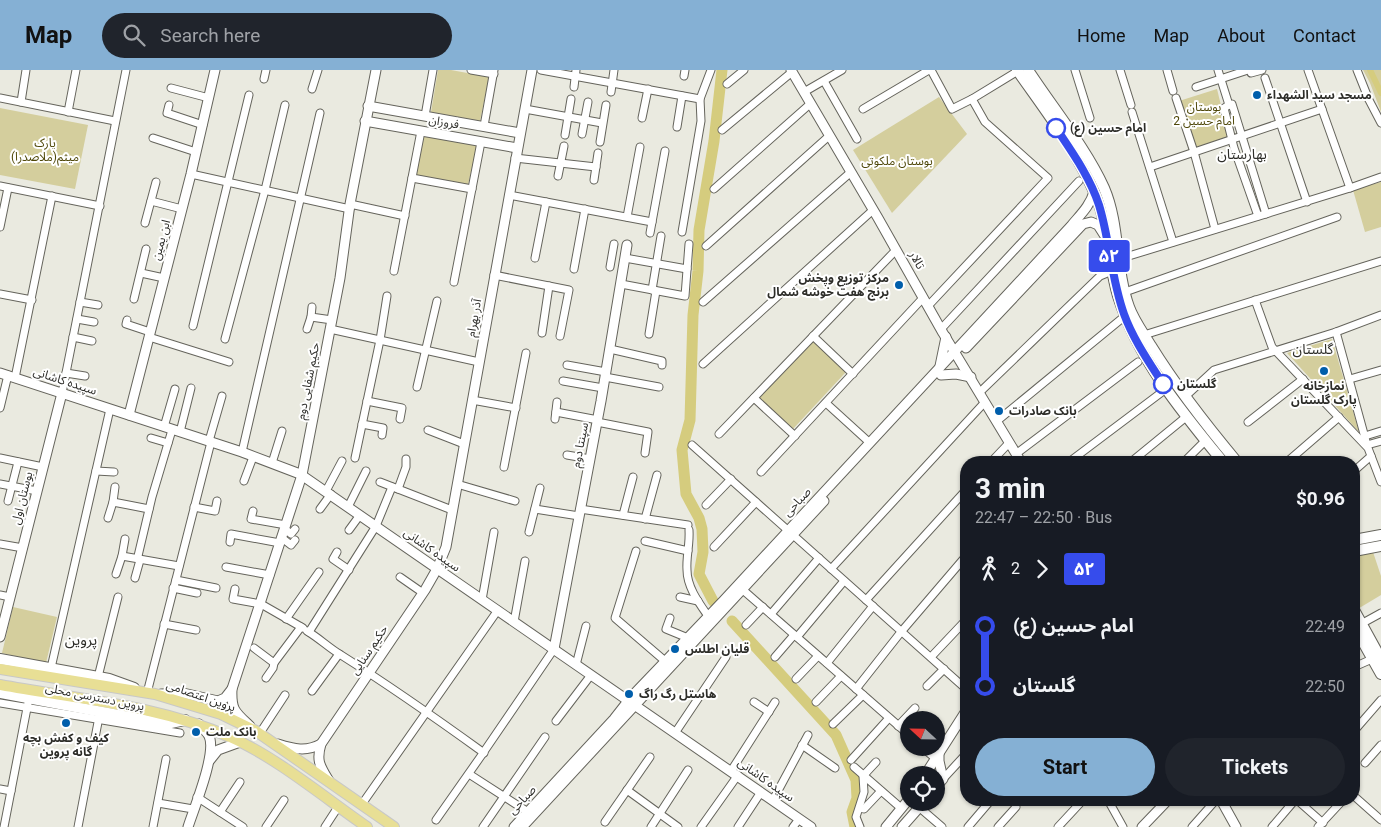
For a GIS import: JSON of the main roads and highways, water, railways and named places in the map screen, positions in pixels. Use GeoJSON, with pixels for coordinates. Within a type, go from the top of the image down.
{"type":"FeatureCollection","features":[{"type":"Feature","properties":{"kind":"main road"},"geometry":{"type":"LineString","coordinates":[[1021,70],[1082,167],[1094,192],[1100,207],[1112,271],[1125,316],[1140,333],[1187,401],[1232,456]]}},
{"type":"Feature","properties":{"kind":"main road"},"geometry":{"type":"LineString","coordinates":[[1021,70],[1091,162],[1110,204],[1121,276],[1129,307],[1140,333],[1166,390],[1218,456]]}},
{"type":"Feature","properties":{"kind":"main road"},"geometry":{"type":"LineString","coordinates":[[1360,539],[1381,535]]}},
{"type":"Feature","properties":{"kind":"main road"},"geometry":{"type":"LineString","coordinates":[[1360,550],[1381,546]]}},
{"type":"Feature","properties":{"kind":"main road"},"geometry":{"type":"LineString","coordinates":[[1360,629],[1378,655],[1381,674]]}},
{"type":"Feature","properties":{"kind":"main road"},"geometry":{"type":"LineString","coordinates":[[0,659],[98,676],[151,693]]}},
{"type":"Feature","properties":{"kind":"main road","name":"پروین اعتصامی"},"geometry":{"type":"LineString","coordinates":[[0,669],[151,693],[221,714],[258,732],[394,827]]}},
{"type":"Feature","properties":{"kind":"main road"},"geometry":{"type":"LineString","coordinates":[[0,685],[110,704],[199,724],[240,742],[285,770],[367,827]]}},
{"type":"Feature","properties":{"kind":"main road","name":"پروین دسترسی محلی"},"geometry":{"type":"LineString","coordinates":[[0,693],[28,702],[100,715],[166,724],[185,720]]}},
{"type":"Feature","properties":{"kind":"waterway"},"geometry":{"type":"LineString","coordinates":[[713,601],[699,574],[703,552],[702,529],[699,518],[686,494],[682,450],[690,420],[693,315],[698,271],[699,230],[714,141],[722,70]]}},
{"type":"Feature","properties":{"kind":"waterway"},"geometry":{"type":"LineString","coordinates":[[1370,70],[1381,93]]}},
{"type":"Feature","properties":{"kind":"waterway"},"geometry":{"type":"LineString","coordinates":[[732,621],[836,735],[856,780],[857,798],[852,812],[855,827]]}},
{"type":"Feature","properties":{"kind":"place","name":"مسجد سید الشهداء"},"geometry":{"type":"Point","coordinates":[1257,95]}},
{"type":"Feature","properties":{"kind":"place","name":"امام حسین (ع)"},"geometry":{"type":"Point","coordinates":[1056,128]}},
{"type":"Feature","properties":{"kind":"place","name":"مرکز توزیع وپخش برنج هفت خوشه شمال"},"geometry":{"type":"Point","coordinates":[899,285]}},
{"type":"Feature","properties":{"kind":"place","name":"نمازخانه پارک گلستان"},"geometry":{"type":"Point","coordinates":[1324,371]}},
{"type":"Feature","properties":{"kind":"place","name":"گلستان"},"geometry":{"type":"Point","coordinates":[1163,384]}},
{"type":"Feature","properties":{"kind":"place","name":"بانک صادرات"},"geometry":{"type":"Point","coordinates":[999,411]}},
{"type":"Feature","properties":{"kind":"place","name":"قلیان اطلس"},"geometry":{"type":"Point","coordinates":[675,649]}},
{"type":"Feature","properties":{"kind":"place","name":"هاستل رگ راگ"},"geometry":{"type":"Point","coordinates":[629,694]}},
{"type":"Feature","properties":{"kind":"place","name":"کیف و کفش بچه گانه پروین"},"geometry":{"type":"Point","coordinates":[66,723]}},
{"type":"Feature","properties":{"kind":"place","name":"بانک ملت"},"geometry":{"type":"Point","coordinates":[196,732]}},
{"type":"Feature","properties":{"kind":"district","name":"بهارستان"},"geometry":{"type":"Point","coordinates":[1242,154]}},
{"type":"Feature","properties":{"kind":"district","name":"گلستان"},"geometry":{"type":"Point","coordinates":[1313,349]}},
{"type":"Feature","properties":{"kind":"district","name":"پروین"},"geometry":{"type":"Point","coordinates":[81,640]}},
{"type":"Feature","properties":{"kind":"park label","name":"بوستان امام حسین 2"},"geometry":{"type":"Point","coordinates":[1204,114]}},
{"type":"Feature","properties":{"kind":"park label","name":"پارک میثم(ملاصدرا)"},"geometry":{"type":"Point","coordinates":[45,150]}},
{"type":"Feature","properties":{"kind":"park label","name":"بوستان ملکوتی"},"geometry":{"type":"Point","coordinates":[897,161]}}]}
